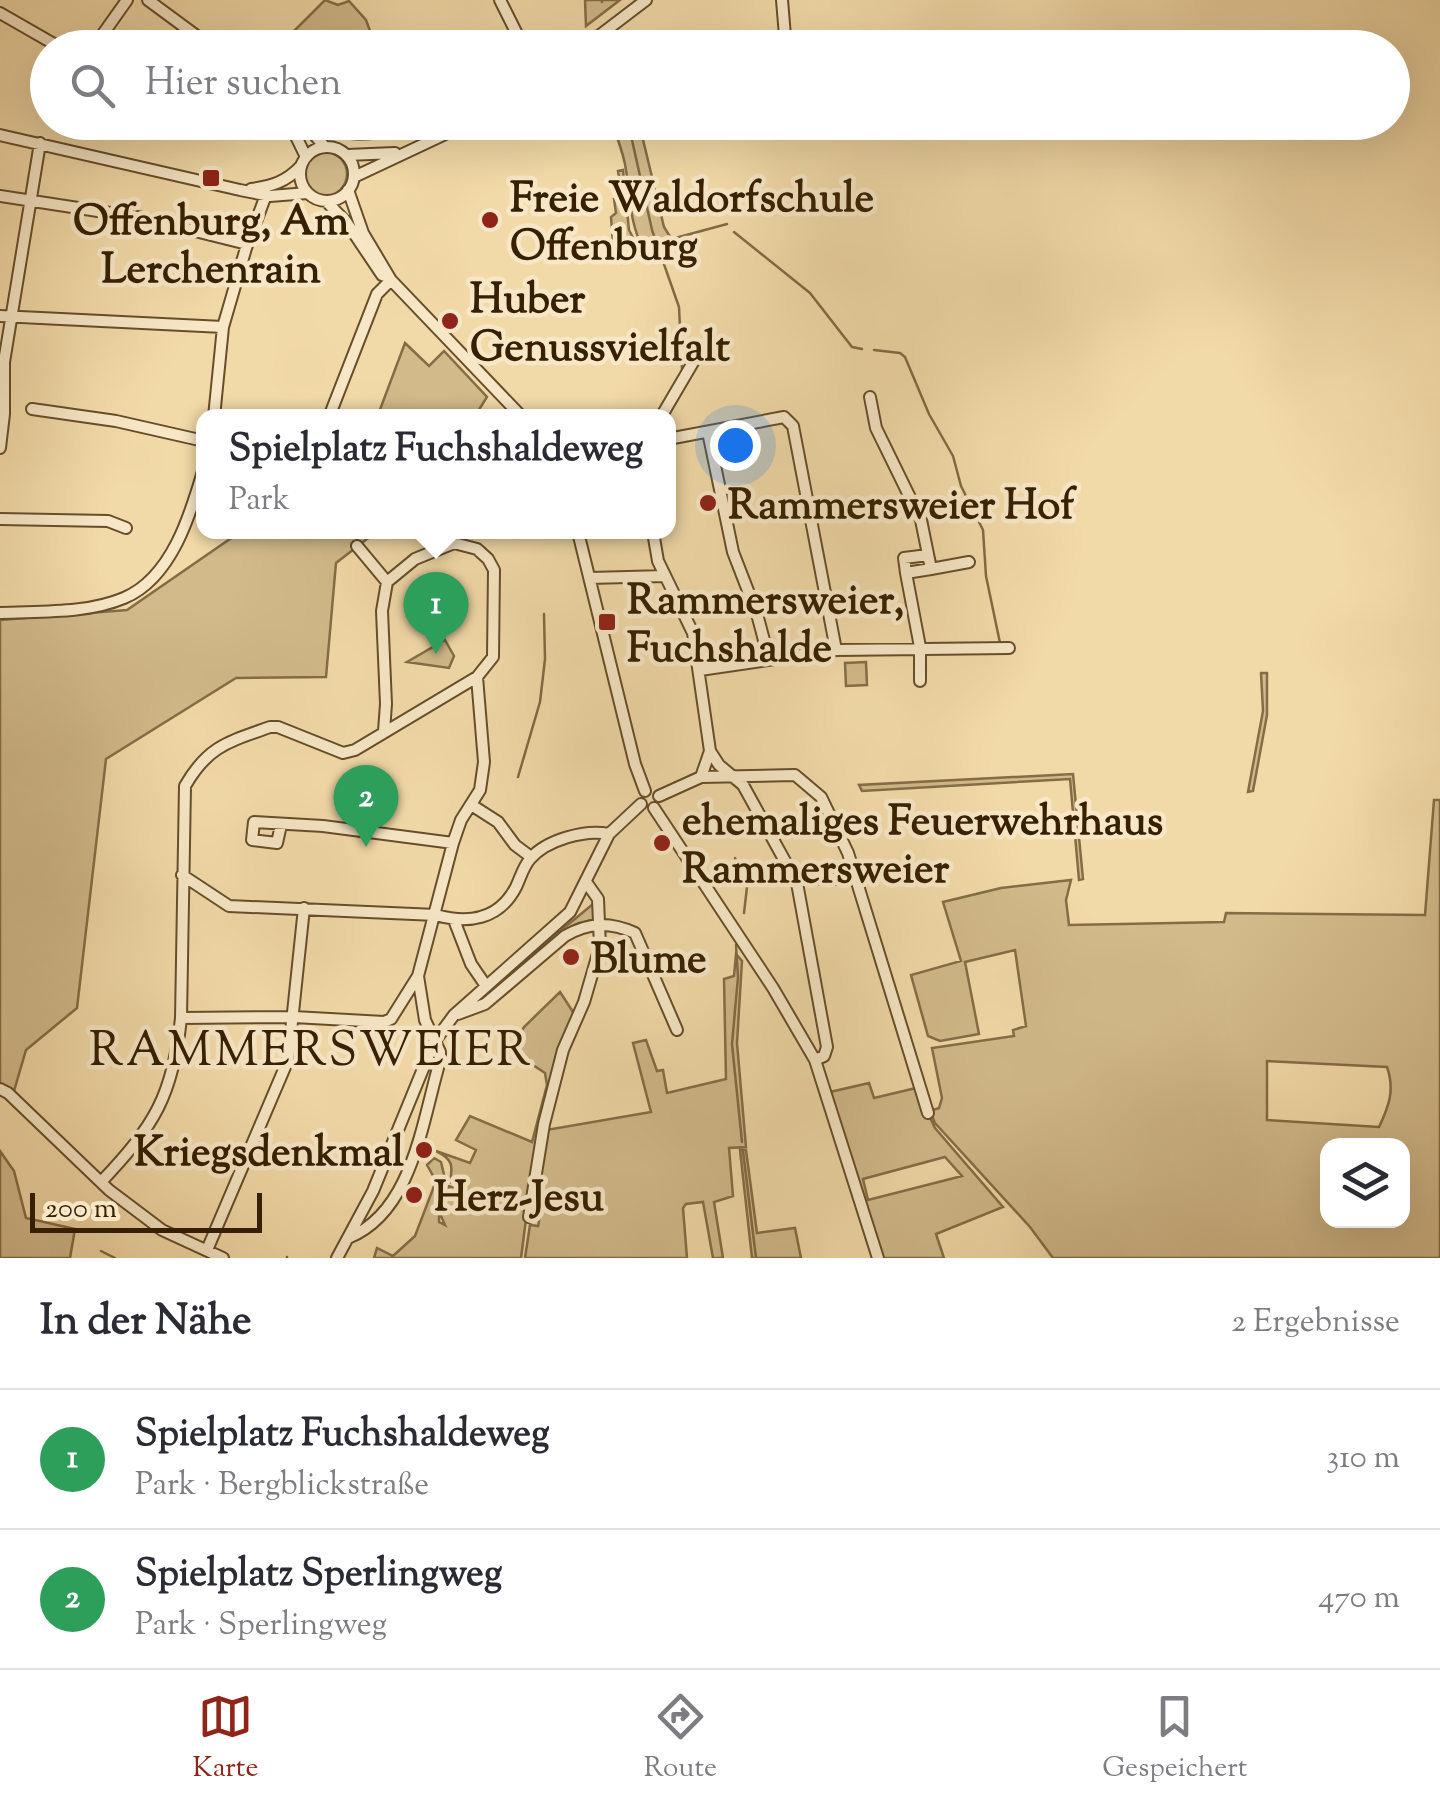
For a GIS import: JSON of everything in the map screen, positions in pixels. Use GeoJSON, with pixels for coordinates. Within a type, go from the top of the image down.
{"type":"FeatureCollection","features":[{"type":"Feature","properties":{"kind":"street"},"geometry":{"type":"LineString","coordinates":[[106,30],[127,0]]}},
{"type":"Feature","properties":{"kind":"street"},"geometry":{"type":"LineString","coordinates":[[148,0],[189,30]]}},
{"type":"Feature","properties":{"kind":"street"},"geometry":{"type":"LineString","coordinates":[[500,0],[515,30]]}},
{"type":"Feature","properties":{"kind":"street"},"geometry":{"type":"LineString","coordinates":[[607,30],[646,0]]}},
{"type":"Feature","properties":{"kind":"street"},"geometry":{"type":"LineString","coordinates":[[782,0],[784,30]]}},
{"type":"Feature","properties":{"kind":"street"},"geometry":{"type":"LineString","coordinates":[[0,13],[30,30]]}},
{"type":"Feature","properties":{"kind":"street"},"geometry":{"type":"LineString","coordinates":[[0,135],[266,195],[308,193],[326,201],[382,275],[390,278]]}},
{"type":"Feature","properties":{"kind":"street"},"geometry":{"type":"LineString","coordinates":[[296,140],[304,161],[301,180],[308,193]]}},
{"type":"Feature","properties":{"kind":"street"},"geometry":{"type":"LineString","coordinates":[[320,140],[326,147]]}},
{"type":"Feature","properties":{"kind":"street"},"geometry":{"type":"LineString","coordinates":[[326,201],[341,197],[354,176],[432,140]]}},
{"type":"Feature","properties":{"kind":"street"},"geometry":{"type":"LineString","coordinates":[[0,448],[4,362],[40,144]]}},
{"type":"Feature","properties":{"kind":"street"},"geometry":{"type":"LineString","coordinates":[[240,190],[289,179],[304,161],[326,147],[337,148],[346,155],[354,176]]}},
{"type":"Feature","properties":{"kind":"street"},"geometry":{"type":"LineString","coordinates":[[346,155],[403,153]]}},
{"type":"Feature","properties":{"kind":"street"},"geometry":{"type":"LineString","coordinates":[[348,190],[363,233],[390,278],[515,409]]}},
{"type":"Feature","properties":{"kind":"street"},"geometry":{"type":"LineString","coordinates":[[215,409],[222,327],[266,195]]}},
{"type":"Feature","properties":{"kind":"street"},"geometry":{"type":"LineString","coordinates":[[0,196],[144,218],[248,244]]}},
{"type":"Feature","properties":{"kind":"street"},"geometry":{"type":"LineString","coordinates":[[332,409],[376,294],[390,278]]}},
{"type":"Feature","properties":{"kind":"street"},"geometry":{"type":"LineString","coordinates":[[0,316],[222,327]]}},
{"type":"Feature","properties":{"kind":"street"},"geometry":{"type":"LineString","coordinates":[[665,409],[695,359]]}},
{"type":"Feature","properties":{"kind":"street"},"geometry":{"type":"LineString","coordinates":[[870,397],[876,428],[921,520],[930,569]]}},
{"type":"Feature","properties":{"kind":"street"},"geometry":{"type":"LineString","coordinates":[[32,409],[116,421],[196,439]]}},
{"type":"Feature","properties":{"kind":"street"},"geometry":{"type":"LineString","coordinates":[[676,438],[784,417],[792,426],[836,650]]}},
{"type":"Feature","properties":{"kind":"street"},"geometry":{"type":"LineString","coordinates":[[708,432],[733,552],[769,659]]}},
{"type":"Feature","properties":{"kind":"street"},"geometry":{"type":"LineString","coordinates":[[0,613],[76,610],[126,598],[152,578],[173,551],[196,496]]}},
{"type":"Feature","properties":{"kind":"street"},"geometry":{"type":"LineString","coordinates":[[0,519],[108,521],[126,528]]}},
{"type":"Feature","properties":{"kind":"street"},"geometry":{"type":"LineString","coordinates":[[580,539],[635,764],[645,790]]}},
{"type":"Feature","properties":{"kind":"street"},"geometry":{"type":"LineString","coordinates":[[655,539],[665,576],[694,633],[710,751],[701,777]]}},
{"type":"Feature","properties":{"kind":"street"},"geometry":{"type":"LineString","coordinates":[[101,1182],[132,1149],[160,1110],[177,1054],[181,1018],[184,786],[200,760],[225,743],[270,727],[343,753],[356,750],[478,676],[494,657],[494,570],[488,558],[477,550],[454,543],[415,559],[387,582],[382,611],[384,731]]}},
{"type":"Feature","properties":{"kind":"street"},"geometry":{"type":"LineString","coordinates":[[358,546],[387,582]]}},
{"type":"Feature","properties":{"kind":"street"},"geometry":{"type":"LineString","coordinates":[[920,681],[920,648],[904,558],[928,555]]}},
{"type":"Feature","properties":{"kind":"street"},"geometry":{"type":"LineString","coordinates":[[906,572],[969,562]]}},
{"type":"Feature","properties":{"kind":"street"},"geometry":{"type":"LineString","coordinates":[[590,578],[665,576]]}},
{"type":"Feature","properties":{"kind":"street"},"geometry":{"type":"LineString","coordinates":[[700,670],[836,650],[1009,648]]}},
{"type":"Feature","properties":{"kind":"street"},"geometry":{"type":"LineString","coordinates":[[181,1018],[384,1022],[391,1019],[418,976],[461,820],[480,790],[484,762],[478,676]]}},
{"type":"Feature","properties":{"kind":"street"},"geometry":{"type":"LineString","coordinates":[[710,751],[756,806],[794,879],[827,1047],[824,1056],[815,1060]]}},
{"type":"Feature","properties":{"kind":"street"},"geometry":{"type":"LineString","coordinates":[[659,796],[701,777],[774,773],[795,775],[821,796],[848,853],[928,1112]]}},
{"type":"Feature","properties":{"kind":"street"},"geometry":{"type":"LineString","coordinates":[[645,790],[659,796],[654,808],[641,804],[645,790]]}},
{"type":"Feature","properties":{"kind":"street"},"geometry":{"type":"LineString","coordinates":[[337,1258],[373,1191],[434,1042],[454,1014],[570,912],[609,834],[641,804]]}},
{"type":"Feature","properties":{"kind":"street"},"geometry":{"type":"LineString","coordinates":[[473,806],[498,822],[515,845],[531,857]]}},
{"type":"Feature","properties":{"kind":"street"},"geometry":{"type":"LineString","coordinates":[[654,808],[773,988],[815,1060],[878,1258]]}},
{"type":"Feature","properties":{"kind":"street"},"geometry":{"type":"LineString","coordinates":[[281,825],[323,826],[454,842]]}},
{"type":"Feature","properties":{"kind":"street"},"geometry":{"type":"LineString","coordinates":[[182,875],[229,906],[436,914],[454,920],[492,915],[514,892],[531,857],[570,837],[609,834]]}},
{"type":"Feature","properties":{"kind":"street"},"geometry":{"type":"LineString","coordinates":[[794,879],[856,880]]}},
{"type":"Feature","properties":{"kind":"street"},"geometry":{"type":"LineString","coordinates":[[529,1217],[544,1124],[563,1050],[596,964],[600,924],[596,892],[586,882]]}},
{"type":"Feature","properties":{"kind":"street"},"geometry":{"type":"LineString","coordinates":[[207,1250],[288,1060],[304,908]]}},
{"type":"Feature","properties":{"kind":"street"},"geometry":{"type":"LineString","coordinates":[[454,920],[470,964],[486,986]]}},
{"type":"Feature","properties":{"kind":"street"},"geometry":{"type":"LineString","coordinates":[[454,1014],[485,1004],[565,936],[579,928],[600,924],[635,933],[677,1030]]}},
{"type":"Feature","properties":{"kind":"street"},"geometry":{"type":"LineString","coordinates":[[348,1238],[364,1232],[380,1217],[410,1169],[440,1061],[440,1052],[425,1020],[418,976]]}},
{"type":"Feature","properties":{"kind":"street"},"geometry":{"type":"LineString","coordinates":[[0,1090],[8,1093],[101,1182],[162,1230],[223,1258]]}},
{"type":"Feature","properties":{"kind":"shaded area"},"geometry":{"type":"Polygon","coordinates":[[[325,0],[338,5],[349,1],[370,30],[295,30],[325,0]]]}},
{"type":"Feature","properties":{"kind":"shaded area"},"geometry":{"type":"Polygon","coordinates":[[[585,0],[620,0],[586,26],[585,0]]]}},
{"type":"Feature","properties":{"kind":"shaded area"},"geometry":{"type":"Polygon","coordinates":[[[617,140],[643,140],[664,227],[677,248],[654,253],[644,250],[633,220],[617,140]]]}},
{"type":"Feature","properties":{"kind":"shaded area"},"geometry":{"type":"Polygon","coordinates":[[[325,152],[341,158],[347,174],[341,190],[325,196],[309,190],[303,174],[309,158],[325,152]]]}},
{"type":"Feature","properties":{"kind":"shaded area"},"geometry":{"type":"Polygon","coordinates":[[[623,170],[629,230],[636,248],[613,244],[611,217],[616,213],[614,199],[622,198],[618,171],[623,170]]]}},
{"type":"Feature","properties":{"kind":"shaded area"},"geometry":{"type":"Polygon","coordinates":[[[405,343],[429,366],[444,351],[487,397],[479,409],[380,409],[405,343]]]}},
{"type":"Feature","properties":{"kind":"shaded area"},"geometry":{"type":"Polygon","coordinates":[[[230,539],[367,539],[336,563],[326,677],[236,678],[106,759],[77,1008],[26,1050],[14,1091],[0,1084],[0,620],[127,610],[230,539]]]}},
{"type":"Feature","properties":{"kind":"shaded area"},"geometry":{"type":"Polygon","coordinates":[[[445,640],[454,656],[449,668],[407,662],[445,640]]]}},
{"type":"Feature","properties":{"kind":"shaded area"},"geometry":{"type":"Polygon","coordinates":[[[866,662],[867,685],[846,686],[845,663],[866,662]]]}},
{"type":"Feature","properties":{"kind":"shaded area"},"geometry":{"type":"Polygon","coordinates":[[[1261,673],[1267,673],[1267,715],[1253,791],[1248,792],[1263,711],[1261,673]]]}},
{"type":"Feature","properties":{"kind":"shaded area"},"geometry":{"type":"Polygon","coordinates":[[[1073,774],[1083,879],[1079,880],[1070,779],[862,791],[859,785],[1073,774]]]}},
{"type":"Feature","properties":{"kind":"shaded area"},"geometry":{"type":"Polygon","coordinates":[[[1434,800],[1440,800],[1440,1258],[1053,1258],[1030,1227],[935,1123],[930,1111],[939,1108],[942,1098],[932,1048],[1014,1036],[1013,1030],[1026,1026],[1015,950],[965,962],[979,1034],[940,1041],[928,1036],[911,975],[961,961],[943,902],[1001,888],[1071,880],[1066,900],[1069,925],[1224,922],[1226,913],[1425,915],[1434,800]],[[1267,1061],[1267,1120],[1379,1127],[1390,1098],[1387,1067],[1267,1061]]]}},
{"type":"Feature","properties":{"kind":"shaded area"},"geometry":{"type":"Polygon","coordinates":[[[593,904],[594,919],[575,925],[485,998],[468,1007],[593,904]]]}},
{"type":"Feature","properties":{"kind":"shaded area"},"geometry":{"type":"Polygon","coordinates":[[[736,954],[742,961],[737,1043],[746,1147],[729,1148],[733,1196],[714,1202],[723,1258],[713,1258],[703,1202],[683,1208],[687,1258],[525,1258],[530,1225],[538,1226],[542,1206],[534,1203],[546,1130],[651,1112],[633,1043],[646,1040],[657,1071],[663,1070],[667,1093],[726,1079],[724,979],[734,976],[736,954]]]}},
{"type":"Feature","properties":{"kind":"shaded area"},"geometry":{"type":"Polygon","coordinates":[[[560,992],[575,1015],[530,1188],[521,1258],[374,1258],[377,1248],[393,1256],[415,1236],[436,1181],[427,1165],[434,1158],[441,1162],[446,1183],[439,1216],[439,1222],[445,1225],[441,1216],[449,1186],[458,1190],[460,1187],[450,1182],[450,1164],[436,1151],[470,1163],[476,1150],[456,1140],[470,1116],[532,1142],[547,1085],[545,1073],[510,1050],[524,1027],[560,992]]]}},
{"type":"Feature","properties":{"kind":"shaded area"},"geometry":{"type":"Polygon","coordinates":[[[869,1083],[874,1098],[916,1088],[935,1128],[1003,1207],[936,1234],[944,1258],[883,1258],[830,1092],[869,1083]],[[945,1157],[863,1179],[868,1200],[962,1176],[945,1157]]]}},
{"type":"Feature","properties":{"kind":"shaded area"},"geometry":{"type":"Polygon","coordinates":[[[740,1150],[746,1150],[757,1233],[795,1228],[801,1258],[752,1258],[740,1150]]]}},
{"type":"Feature","properties":{"kind":"shaded area"},"geometry":{"type":"Polygon","coordinates":[[[0,1151],[14,1171],[26,1218],[75,1229],[70,1258],[0,1258],[0,1151]]]}},
{"type":"Feature","properties":{"kind":"waterway"},"geometry":{"type":"LineString","coordinates":[[632,140],[652,230],[679,307],[682,369]]}},
{"type":"Feature","properties":{"kind":"waterway"},"geometry":{"type":"LineString","coordinates":[[657,243],[727,224]]}},
{"type":"Feature","properties":{"kind":"waterway"},"geometry":{"type":"LineString","coordinates":[[734,232],[810,293],[852,347],[862,349]]}},
{"type":"Feature","properties":{"kind":"waterway"},"geometry":{"type":"LineString","coordinates":[[874,350],[905,357],[929,414],[953,456],[961,486],[983,530],[986,576],[1000,643]]}},
{"type":"Feature","properties":{"kind":"waterway"},"geometry":{"type":"LineString","coordinates":[[518,777],[540,702],[545,659],[544,614]]}},
{"type":"Feature","properties":{"kind":"waterway"},"geometry":{"type":"LineString","coordinates":[[735,858],[745,878]]}},
{"type":"Feature","properties":{"kind":"waterway"},"geometry":{"type":"LineString","coordinates":[[744,913],[747,887]]}},
{"type":"Feature","properties":{"kind":"waterway"},"geometry":{"type":"LineString","coordinates":[[736,945],[738,977],[732,1044],[742,1142]]}},
{"type":"Feature","properties":{"kind":"waterway"},"geometry":{"type":"LineString","coordinates":[[743,1151],[756,1258]]}},
{"type":"Feature","properties":{"kind":"waterway"},"geometry":{"type":"LineString","coordinates":[[101,1251],[115,1258]]}},
{"type":"Feature","properties":{"kind":"place","name":"Offenburg, Am Lerchenrain"},"geometry":{"type":"Point","coordinates":[211,178]}},
{"type":"Feature","properties":{"kind":"place","name":"Freie Waldorfschule Offenburg"},"geometry":{"type":"Point","coordinates":[490,220]}},
{"type":"Feature","properties":{"kind":"place","name":"Huber Genussvielfalt"},"geometry":{"type":"Point","coordinates":[450,321]}},
{"type":"Feature","properties":{"kind":"place","name":"Rammersweier Hof"},"geometry":{"type":"Point","coordinates":[708,503]}},
{"type":"Feature","properties":{"kind":"place","name":"Rammersweier, Fuchshalde"},"geometry":{"type":"Point","coordinates":[607,622]}},
{"type":"Feature","properties":{"kind":"place","name":"Spielplatz Fuchshaldeweg"},"geometry":{"type":"Point","coordinates":[436,654]}},
{"type":"Feature","properties":{"kind":"place","name":"ehemaliges Feuerwehrhaus Rammersweier"},"geometry":{"type":"Point","coordinates":[662,843]}},
{"type":"Feature","properties":{"kind":"place","name":"Spielplatz Sperlingweg"},"geometry":{"type":"Point","coordinates":[366,847]}},
{"type":"Feature","properties":{"kind":"place","name":"Blume"},"geometry":{"type":"Point","coordinates":[571,957]}},
{"type":"Feature","properties":{"kind":"place","name":"Kriegsdenkmal"},"geometry":{"type":"Point","coordinates":[424,1150]}},
{"type":"Feature","properties":{"kind":"place","name":"Herz-Jesu"},"geometry":{"type":"Point","coordinates":[414,1195]}},
{"type":"Feature","properties":{"kind":"district","name":"RAMMERSWEIER"},"geometry":{"type":"Point","coordinates":[311,1048]}}]}
